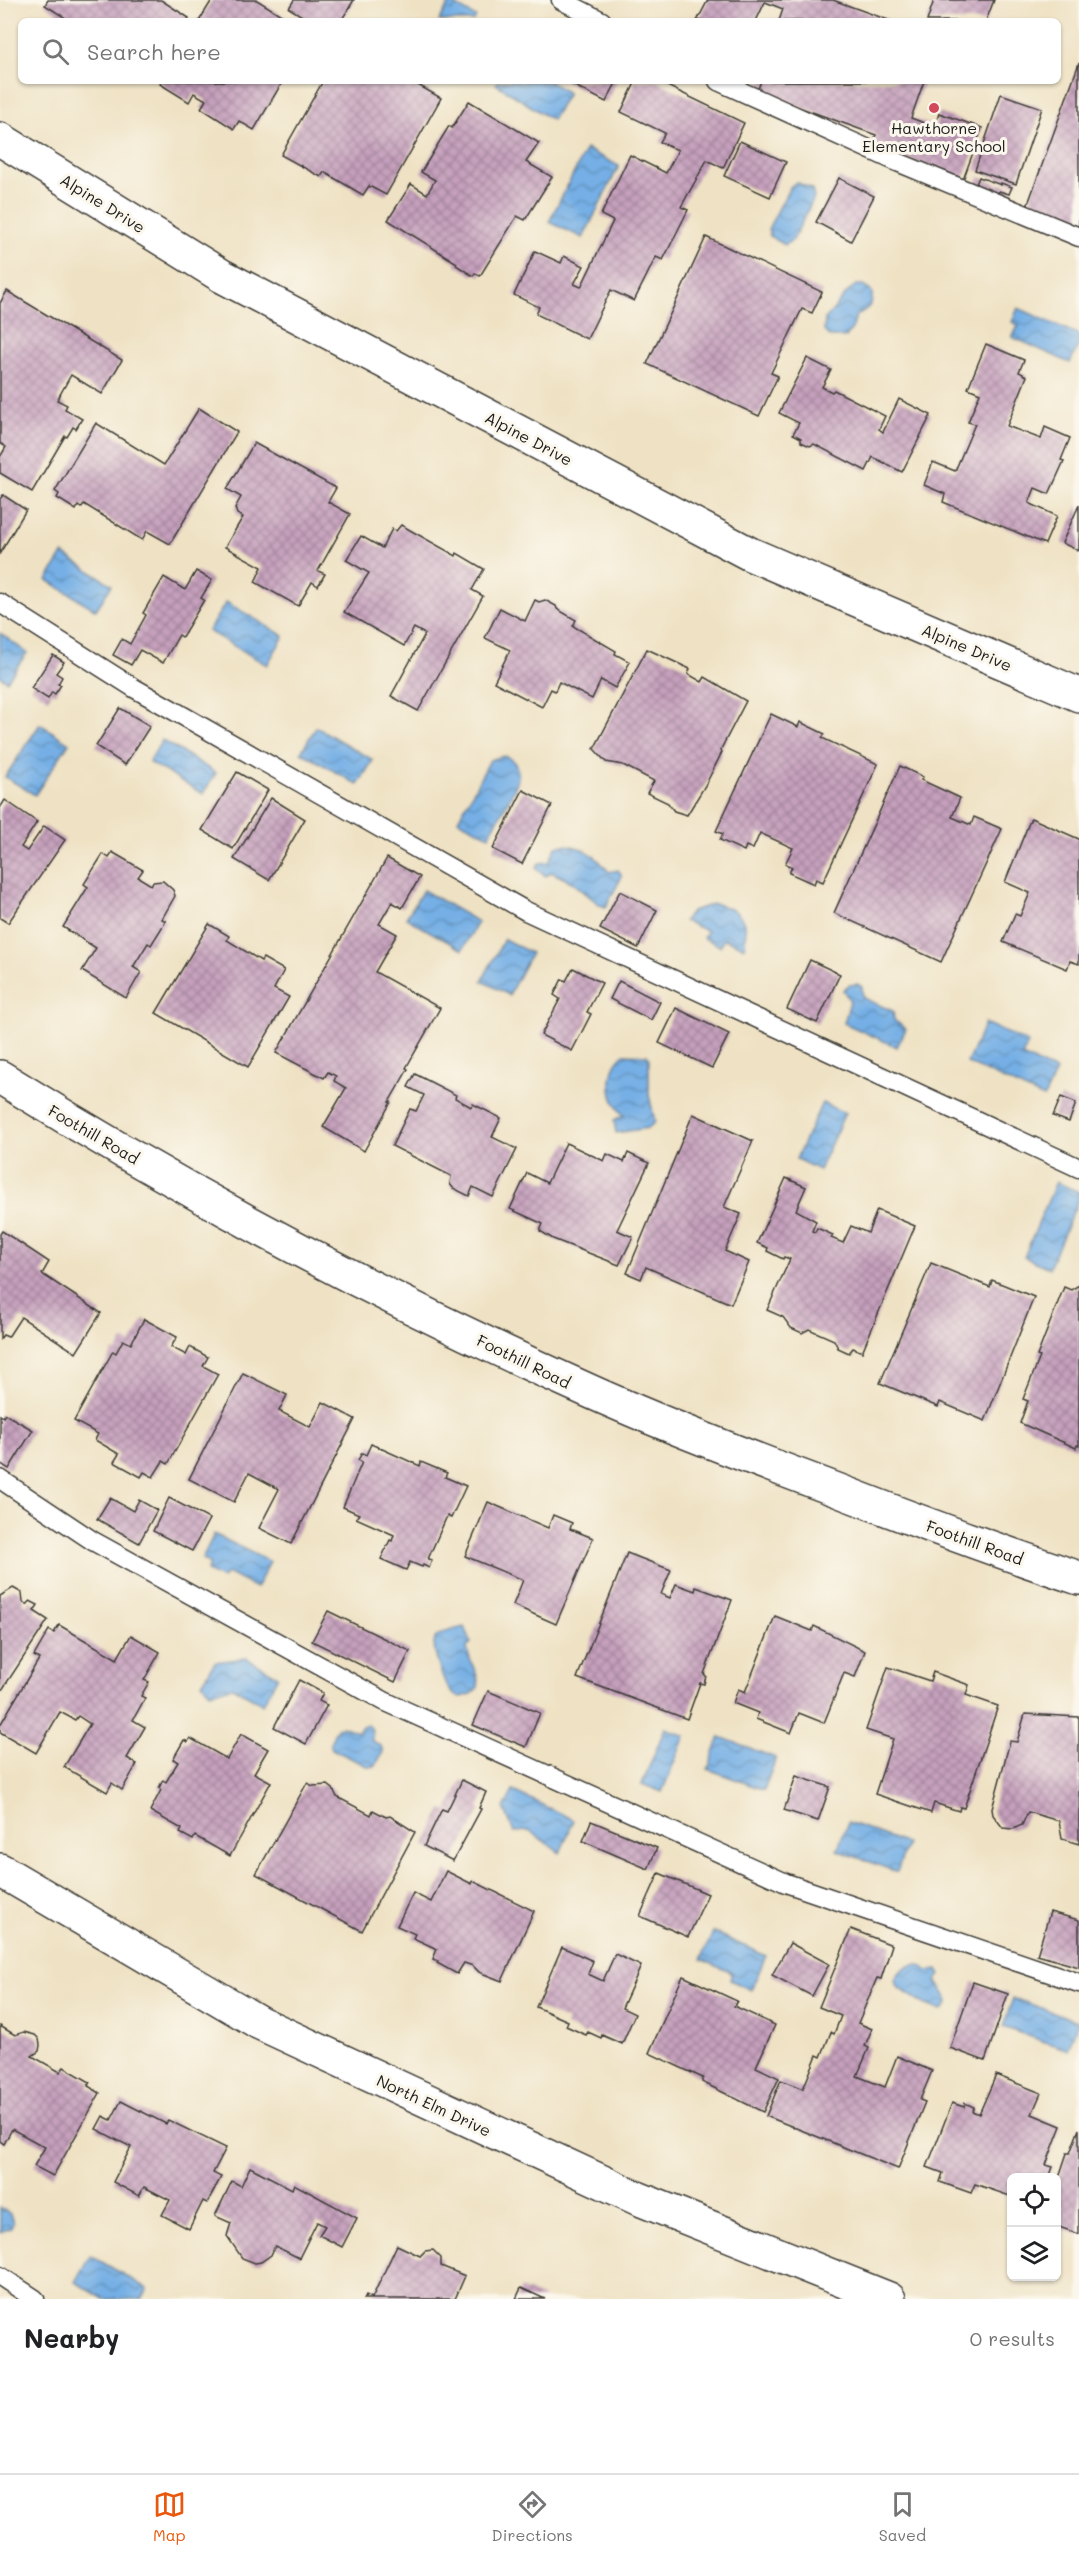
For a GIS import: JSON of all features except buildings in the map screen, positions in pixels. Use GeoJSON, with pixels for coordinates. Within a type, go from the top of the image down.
{"type":"FeatureCollection","features":[{"type":"Feature","properties":{"kind":"street","name":"Alpine Drive"},"geometry":{"type":"LineString","coordinates":[[0,139],[222,276],[750,554],[1079,694]]}},
{"type":"Feature","properties":{"kind":"street","name":"Foothill Road"},"geometry":{"type":"LineString","coordinates":[[0,1077],[99,1137],[269,1233],[445,1323],[576,1385],[718,1446],[1000,1552],[1079,1578]]}},
{"type":"Feature","properties":{"kind":"street","name":"North Elm Drive"},"geometry":{"type":"LineString","coordinates":[[0,1870],[260,2023],[637,2198],[889,2299]]}},
{"type":"Feature","properties":{"kind":"lane"},"geometry":{"type":"LineString","coordinates":[[561,0],[596,18]]}},
{"type":"Feature","properties":{"kind":"lane"},"geometry":{"type":"LineString","coordinates":[[725,84],[895,161],[1079,237]]}},
{"type":"Feature","properties":{"kind":"lane"},"geometry":{"type":"LineString","coordinates":[[0,603],[134,688],[526,911],[1079,1168]]}},
{"type":"Feature","properties":{"kind":"lane"},"geometry":{"type":"LineString","coordinates":[[0,1479],[93,1541],[384,1701],[786,1883],[1079,1983]]}},
{"type":"Feature","properties":{"kind":"lane"},"geometry":{"type":"LineString","coordinates":[[0,2276],[35,2299]]}},
{"type":"Feature","properties":{"kind":"water"},"geometry":{"type":"Polygon","coordinates":[[[450,2],[476,17],[476,18],[441,18],[450,2]]]}},
{"type":"Feature","properties":{"kind":"water"},"geometry":{"type":"Polygon","coordinates":[[[496,84],[554,84],[568,93],[552,120],[496,84]]]}},
{"type":"Feature","properties":{"kind":"water"},"geometry":{"type":"Polygon","coordinates":[[[586,149],[619,166],[583,238],[549,222],[586,149]]]}},
{"type":"Feature","properties":{"kind":"water"},"geometry":{"type":"Polygon","coordinates":[[[796,182],[812,189],[814,198],[793,240],[784,245],[770,236],[768,229],[790,187],[796,182]]]}},
{"type":"Feature","properties":{"kind":"water"},"geometry":{"type":"Polygon","coordinates":[[[856,285],[862,285],[872,292],[871,304],[856,315],[853,327],[846,337],[830,337],[824,331],[825,319],[856,285]]]}},
{"type":"Feature","properties":{"kind":"water"},"geometry":{"type":"Polygon","coordinates":[[[1018,308],[1079,335],[1079,344],[1070,363],[1012,337],[1019,325],[1012,322],[1018,308]]]}},
{"type":"Feature","properties":{"kind":"water"},"geometry":{"type":"Polygon","coordinates":[[[63,554],[112,585],[96,610],[47,580],[63,554]]]}},
{"type":"Feature","properties":{"kind":"water"},"geometry":{"type":"Polygon","coordinates":[[[226,602],[284,636],[267,665],[208,631],[226,602]]]}},
{"type":"Feature","properties":{"kind":"water"},"geometry":{"type":"Polygon","coordinates":[[[0,633],[27,653],[7,681],[0,676],[0,633]]]}},
{"type":"Feature","properties":{"kind":"water"},"geometry":{"type":"Polygon","coordinates":[[[40,724],[69,743],[35,795],[5,777],[40,724]]]}},
{"type":"Feature","properties":{"kind":"water"},"geometry":{"type":"Polygon","coordinates":[[[316,727],[373,760],[358,785],[301,752],[316,727]]]}},
{"type":"Feature","properties":{"kind":"water"},"geometry":{"type":"Polygon","coordinates":[[[162,740],[216,773],[203,794],[149,762],[162,740]]]}},
{"type":"Feature","properties":{"kind":"water"},"geometry":{"type":"Polygon","coordinates":[[[504,756],[515,764],[518,778],[489,836],[458,820],[490,760],[504,756]]]}},
{"type":"Feature","properties":{"kind":"water"},"geometry":{"type":"Polygon","coordinates":[[[566,845],[595,857],[609,872],[618,870],[621,874],[606,907],[600,905],[572,882],[551,872],[546,876],[536,868],[539,863],[549,862],[556,846],[566,845]]]}},
{"type":"Feature","properties":{"kind":"water"},"geometry":{"type":"Polygon","coordinates":[[[423,890],[478,922],[462,950],[406,918],[423,890]]]}},
{"type":"Feature","properties":{"kind":"water"},"geometry":{"type":"Polygon","coordinates":[[[713,904],[730,908],[740,917],[745,930],[744,947],[724,939],[720,946],[703,938],[707,931],[684,921],[692,911],[713,904]]]}},
{"type":"Feature","properties":{"kind":"water"},"geometry":{"type":"Polygon","coordinates":[[[504,939],[531,953],[509,995],[482,981],[504,939]]]}},
{"type":"Feature","properties":{"kind":"water"},"geometry":{"type":"Polygon","coordinates":[[[858,984],[862,987],[863,998],[893,1011],[894,1020],[906,1029],[897,1047],[844,1023],[850,1001],[843,990],[849,985],[858,984]]]}},
{"type":"Feature","properties":{"kind":"water"},"geometry":{"type":"Polygon","coordinates":[[[985,1023],[1028,1043],[1022,1056],[1056,1071],[1044,1098],[967,1063],[985,1023]]]}},
{"type":"Feature","properties":{"kind":"water"},"geometry":{"type":"Polygon","coordinates":[[[624,1054],[647,1055],[649,1058],[649,1095],[655,1122],[648,1128],[616,1133],[614,1120],[624,1115],[614,1102],[611,1085],[614,1067],[624,1054]]]}},
{"type":"Feature","properties":{"kind":"water"},"geometry":{"type":"Polygon","coordinates":[[[822,1103],[845,1113],[819,1170],[796,1159],[822,1103]]]}},
{"type":"Feature","properties":{"kind":"water"},"geometry":{"type":"Polygon","coordinates":[[[1056,1182],[1079,1192],[1079,1198],[1049,1268],[1024,1257],[1056,1182]]]}},
{"type":"Feature","properties":{"kind":"water"},"geometry":{"type":"Polygon","coordinates":[[[214,1534],[270,1562],[256,1588],[227,1573],[223,1579],[207,1571],[210,1564],[202,1559],[214,1534]]]}},
{"type":"Feature","properties":{"kind":"water"},"geometry":{"type":"Polygon","coordinates":[[[464,1627],[471,1643],[467,1647],[478,1684],[476,1690],[459,1697],[451,1693],[445,1681],[438,1664],[434,1641],[442,1633],[464,1627]]]}},
{"type":"Feature","properties":{"kind":"water"},"geometry":{"type":"Polygon","coordinates":[[[246,1658],[278,1676],[263,1704],[232,1687],[210,1692],[202,1683],[215,1662],[246,1658]]]}},
{"type":"Feature","properties":{"kind":"water"},"geometry":{"type":"Polygon","coordinates":[[[367,1724],[372,1731],[371,1740],[381,1746],[383,1752],[375,1766],[369,1767],[332,1749],[330,1743],[337,1728],[342,1726],[358,1732],[362,1726],[367,1724]]]}},
{"type":"Feature","properties":{"kind":"water"},"geometry":{"type":"Polygon","coordinates":[[[665,1728],[685,1736],[662,1792],[642,1784],[665,1728]]]}},
{"type":"Feature","properties":{"kind":"water"},"geometry":{"type":"Polygon","coordinates":[[[720,1737],[776,1758],[764,1790],[708,1769],[720,1737]]]}},
{"type":"Feature","properties":{"kind":"water"},"geometry":{"type":"Polygon","coordinates":[[[513,1791],[574,1820],[560,1853],[530,1831],[514,1832],[504,1808],[513,1791]]]}},
{"type":"Feature","properties":{"kind":"water"},"geometry":{"type":"Polygon","coordinates":[[[848,1822],[907,1844],[897,1872],[837,1850],[848,1822]]]}},
{"type":"Feature","properties":{"kind":"water"},"geometry":{"type":"Polygon","coordinates":[[[713,1932],[766,1956],[751,1990],[730,1980],[732,1973],[701,1959],[713,1932]]]}},
{"type":"Feature","properties":{"kind":"water"},"geometry":{"type":"Polygon","coordinates":[[[914,1965],[921,1965],[928,1971],[938,1970],[941,1975],[936,1981],[949,2000],[941,2011],[924,2004],[897,1987],[895,1980],[898,1974],[914,1965]]]}},
{"type":"Feature","properties":{"kind":"water"},"geometry":{"type":"Polygon","coordinates":[[[1013,1998],[1078,2021],[1068,2050],[1003,2027],[1013,1998]]]}},
{"type":"Feature","properties":{"kind":"water"},"geometry":{"type":"Polygon","coordinates":[[[0,2207],[10,2214],[13,2223],[11,2228],[0,2232],[0,2207]]]}},
{"type":"Feature","properties":{"kind":"water"},"geometry":{"type":"Polygon","coordinates":[[[90,2255],[148,2289],[142,2299],[104,2299],[75,2282],[90,2255]]]}},
{"type":"Feature","properties":{"kind":"place","name":"Hawthorne Elementary School"},"geometry":{"type":"Point","coordinates":[934,108]}}]}
